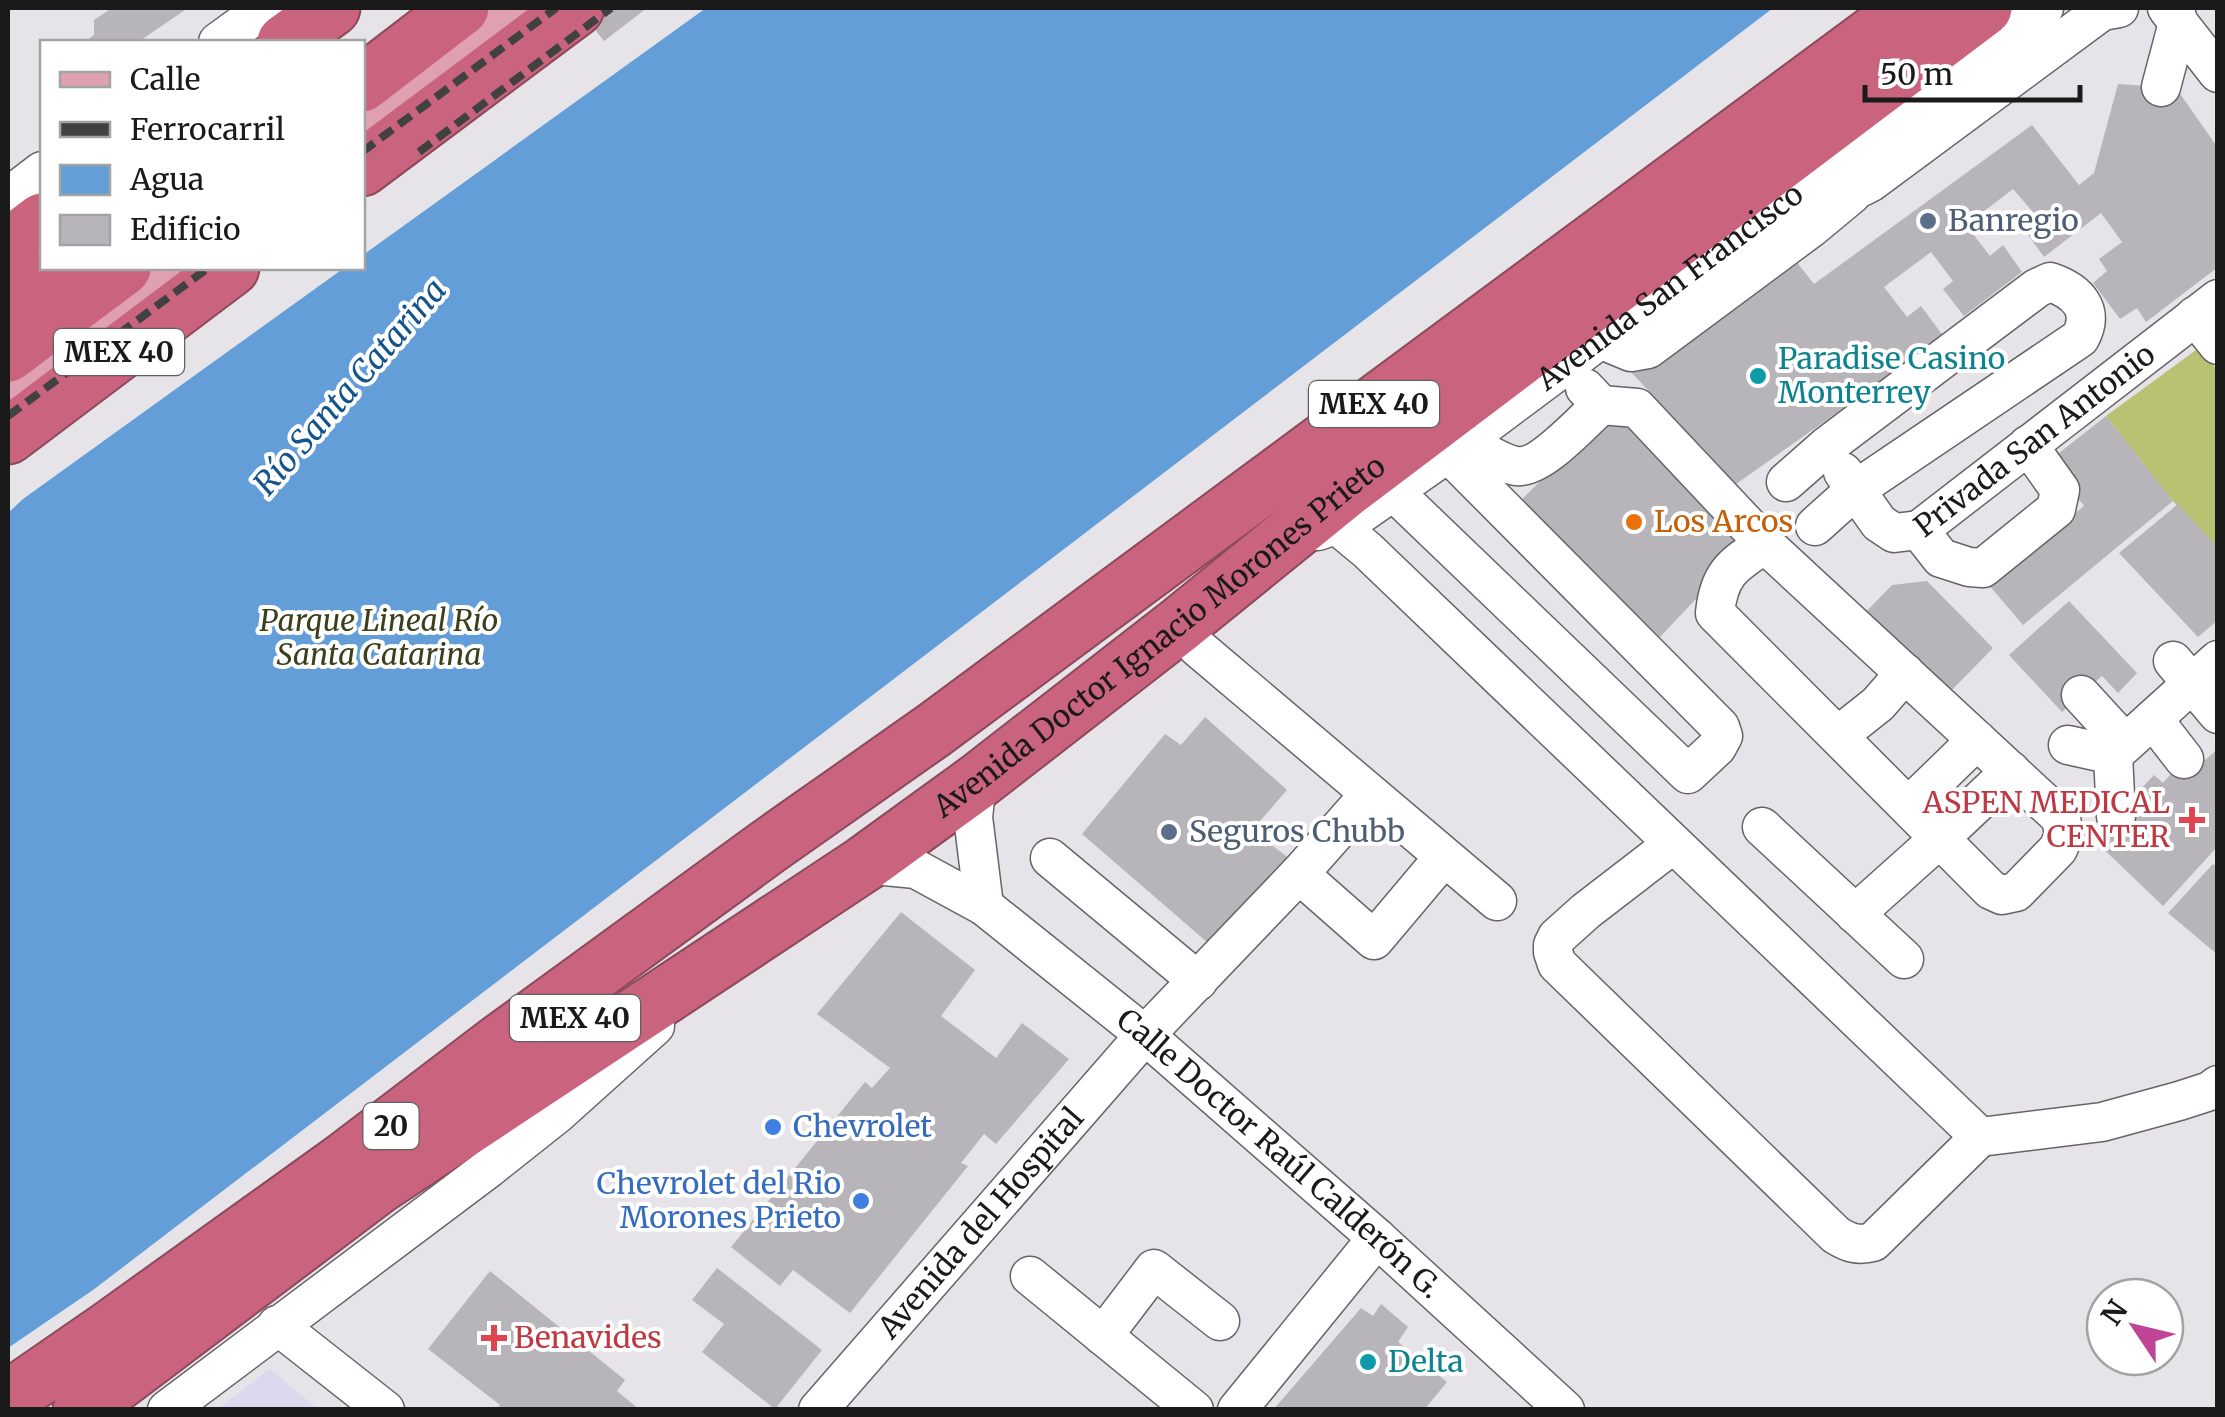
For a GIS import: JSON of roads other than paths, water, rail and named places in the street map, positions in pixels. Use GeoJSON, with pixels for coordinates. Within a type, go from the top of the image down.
{"type":"FeatureCollection","features":[{"type":"Feature","properties":{"kind":"highway"},"geometry":{"type":"LineString","coordinates":[[288,40],[332,8]]}},
{"type":"Feature","properties":{"kind":"highway"},"geometry":{"type":"LineString","coordinates":[[363,40],[406,8]]}},
{"type":"Feature","properties":{"kind":"highway"},"geometry":{"type":"LineString","coordinates":[[365,82],[461,8]]}},
{"type":"Feature","properties":{"kind":"highway"},"geometry":{"type":"LineString","coordinates":[[365,166],[576,8]]}},
{"type":"Feature","properties":{"kind":"highway","name":"Avenida Doctor Ignacio Morones Prieto"},"geometry":{"type":"LineString","coordinates":[[8,1398],[329,1172],[500,1042],[950,718],[1909,8]]}},
{"type":"Feature","properties":{"kind":"highway","name":"Avenida Doctor Ignacio Morones Prieto"},"geometry":{"type":"LineString","coordinates":[[378,1186],[864,864],[978,782],[1282,542],[1360,515],[1984,8]]}},
{"type":"Feature","properties":{"kind":"highway"},"geometry":{"type":"LineString","coordinates":[[8,248],[40,223]]}},
{"type":"Feature","properties":{"kind":"highway"},"geometry":{"type":"LineString","coordinates":[[8,304],[54,270]]}},
{"type":"Feature","properties":{"kind":"highway"},"geometry":{"type":"LineString","coordinates":[[8,354],[120,270]]}},
{"type":"Feature","properties":{"kind":"highway","name":"MEX 40"},"geometry":{"type":"LineString","coordinates":[[8,436],[228,270]]}},
{"type":"Feature","properties":{"kind":"highway","name":"Avenida Doctor Ignacio Morones Prieto"},"geometry":{"type":"LineString","coordinates":[[378,1186],[690,924],[769,846]]}},
{"type":"Feature","properties":{"kind":"highway","name":"MEX 40"},"geometry":{"type":"LineString","coordinates":[[81,1410],[378,1186]]}},
{"type":"Feature","properties":{"kind":"main road"},"geometry":{"type":"LineString","coordinates":[[365,122],[514,8]]}},
{"type":"Feature","properties":{"kind":"main road"},"geometry":{"type":"LineString","coordinates":[[8,382],[164,270]]}},
{"type":"Feature","properties":{"kind":"street"},"geometry":{"type":"LineString","coordinates":[[221,40],[265,8]]}},
{"type":"Feature","properties":{"kind":"street","name":"Avenida San Francisco"},"geometry":{"type":"LineString","coordinates":[[1360,515],[1460,456],[1564,366],[2044,8]]}},
{"type":"Feature","properties":{"kind":"street"},"geometry":{"type":"LineString","coordinates":[[1600,339],[1632,352],[1648,349],[2102,12],[2119,8]]}},
{"type":"Feature","properties":{"kind":"street"},"geometry":{"type":"LineString","coordinates":[[2128,8],[2174,13]]}},
{"type":"Feature","properties":{"kind":"street"},"geometry":{"type":"LineString","coordinates":[[2174,13],[2217,72]]}},
{"type":"Feature","properties":{"kind":"street"},"geometry":{"type":"LineString","coordinates":[[2161,87],[2174,13]]}},
{"type":"Feature","properties":{"kind":"street"},"geometry":{"type":"LineString","coordinates":[[8,196],[40,172]]}},
{"type":"Feature","properties":{"kind":"street"},"geometry":{"type":"LineString","coordinates":[[1808,184],[1825,192],[1852,194]]}},
{"type":"Feature","properties":{"kind":"street"},"geometry":{"type":"LineString","coordinates":[[1786,482],[1827,446],[2038,288],[2050,282],[2076,296],[2087,313],[2087,326],[2080,338],[1856,490],[1815,526]]}},
{"type":"Feature","properties":{"kind":"street","name":"Privada San Antonio"},"geometry":{"type":"LineString","coordinates":[[1856,490],[1879,523],[1894,533],[1919,530],[2028,446],[2210,320]]}},
{"type":"Feature","properties":{"kind":"street"},"geometry":{"type":"LineString","coordinates":[[1564,366],[1601,405],[1637,408],[1765,544],[2061,818],[2064,835],[2058,849],[2016,892],[2002,894],[1991,890],[1715,613],[1724,575],[1765,544]]}},
{"type":"Feature","properties":{"kind":"street"},"geometry":{"type":"LineString","coordinates":[[1460,456],[1526,466],[1544,456],[1601,405]]}},
{"type":"Feature","properties":{"kind":"street"},"geometry":{"type":"LineString","coordinates":[[1827,446],[1856,490]]}},
{"type":"Feature","properties":{"kind":"street"},"geometry":{"type":"LineString","coordinates":[[1919,530],[1941,558],[1983,568],[2056,509],[2060,490],[2028,446]]}},
{"type":"Feature","properties":{"kind":"street"},"geometry":{"type":"LineString","coordinates":[[1427,524],[1430,496],[1444,483],[1460,456]]}},
{"type":"Feature","properties":{"kind":"street"},"geometry":{"type":"LineString","coordinates":[[1460,456],[1720,727],[1723,736],[1717,747],[1646,817]]}},
{"type":"Feature","properties":{"kind":"street"},"geometry":{"type":"LineString","coordinates":[[1360,515],[1427,524],[1688,774]]}},
{"type":"Feature","properties":{"kind":"street"},"geometry":{"type":"LineString","coordinates":[[1360,515],[1646,817],[1980,1137]]}},
{"type":"Feature","properties":{"kind":"street"},"geometry":{"type":"LineString","coordinates":[[1178,626],[1197,647],[1496,901]]}},
{"type":"Feature","properties":{"kind":"street"},"geometry":{"type":"LineString","coordinates":[[2116,816],[2130,734],[2194,668],[2218,714]]}},
{"type":"Feature","properties":{"kind":"street"},"geometry":{"type":"LineString","coordinates":[[1839,735],[1878,704],[1905,673]]}},
{"type":"Feature","properties":{"kind":"street"},"geometry":{"type":"LineString","coordinates":[[2068,745],[2130,734]]}},
{"type":"Feature","properties":{"kind":"street"},"geometry":{"type":"LineString","coordinates":[[1909,806],[1977,740]]}},
{"type":"Feature","properties":{"kind":"street"},"geometry":{"type":"LineString","coordinates":[[1855,914],[2010,771]]}},
{"type":"Feature","properties":{"kind":"street"},"geometry":{"type":"LineString","coordinates":[[978,782],[973,817],[984,906]]}},
{"type":"Feature","properties":{"kind":"street","name":"Avenida del Hospital"},"geometry":{"type":"LineString","coordinates":[[818,1410],[1144,1036],[1370,796]]}},
{"type":"Feature","properties":{"kind":"street"},"geometry":{"type":"LineString","coordinates":[[1762,827],[1904,960]]}},
{"type":"Feature","properties":{"kind":"street"},"geometry":{"type":"LineString","coordinates":[[1674,844],[1557,937],[1552,945],[1554,958],[1836,1234],[1852,1243],[1873,1242],[1980,1137],[2102,1122],[2179,1102],[2210,1091],[2218,1084]]}},
{"type":"Feature","properties":{"kind":"street"},"geometry":{"type":"LineString","coordinates":[[1298,874],[1374,940],[1444,857]]}},
{"type":"Feature","properties":{"kind":"street"},"geometry":{"type":"LineString","coordinates":[[1050,858],[1198,980]]}},
{"type":"Feature","properties":{"kind":"street","name":"Calle Doctor Raúl Calderón G."},"geometry":{"type":"LineString","coordinates":[[864,864],[916,869],[984,906],[1144,1036],[1377,1238],[1565,1410]]}},
{"type":"Feature","properties":{"kind":"street"},"geometry":{"type":"LineString","coordinates":[[188,1405],[278,1325],[558,1114],[760,931]]}},
{"type":"Feature","properties":{"kind":"street"},"geometry":{"type":"LineString","coordinates":[[1237,1410],[1377,1238]]}},
{"type":"Feature","properties":{"kind":"street"},"geometry":{"type":"LineString","coordinates":[[1104,1336],[1154,1270],[1220,1321]]}},
{"type":"Feature","properties":{"kind":"street"},"geometry":{"type":"LineString","coordinates":[[1030,1276],[1194,1410]]}},
{"type":"Feature","properties":{"kind":"street"},"geometry":{"type":"LineString","coordinates":[[278,1325],[384,1410]]}},
{"type":"Feature","properties":{"kind":"water","name":"Río Santa Catarina"},"geometry":{"type":"Polygon","coordinates":[[[706,8],[1773,8],[93,1290],[8,1348],[8,513],[341,270],[365,270],[365,254],[706,8]]]}},
{"type":"Feature","properties":{"kind":"railway"},"geometry":{"type":"LineString","coordinates":[[365,150],[556,8]]}},
{"type":"Feature","properties":{"kind":"railway"},"geometry":{"type":"LineString","coordinates":[[419,152],[611,8]]}},
{"type":"Feature","properties":{"kind":"railway"},"geometry":{"type":"LineString","coordinates":[[8,416],[205,270]]}},
{"type":"Feature","properties":{"kind":"place","name":"Banregio"},"geometry":{"type":"Point","coordinates":[1928,221]}},
{"type":"Feature","properties":{"kind":"place","name":"Paradise Casino Monterrey"},"geometry":{"type":"Point","coordinates":[1758,376]}},
{"type":"Feature","properties":{"kind":"place","name":"Los Arcos"},"geometry":{"type":"Point","coordinates":[1634,522]}},
{"type":"Feature","properties":{"kind":"place","name":"ASPEN MEDICAL CENTER"},"geometry":{"type":"Point","coordinates":[2192,820]}},
{"type":"Feature","properties":{"kind":"place","name":"Seguros Chubb"},"geometry":{"type":"Point","coordinates":[1169,832]}},
{"type":"Feature","properties":{"kind":"place","name":"Chevrolet"},"geometry":{"type":"Point","coordinates":[773,1127]}},
{"type":"Feature","properties":{"kind":"place","name":"Chevrolet del Rio Morones Prieto"},"geometry":{"type":"Point","coordinates":[861,1201]}},
{"type":"Feature","properties":{"kind":"place","name":"Benavides"},"geometry":{"type":"Point","coordinates":[494,1338]}},
{"type":"Feature","properties":{"kind":"place","name":"Delta"},"geometry":{"type":"Point","coordinates":[1368,1362]}},
{"type":"Feature","properties":{"kind":"park label","name":"Parque Lineal Río Santa Catarina"},"geometry":{"type":"Point","coordinates":[379,638]}}]}
